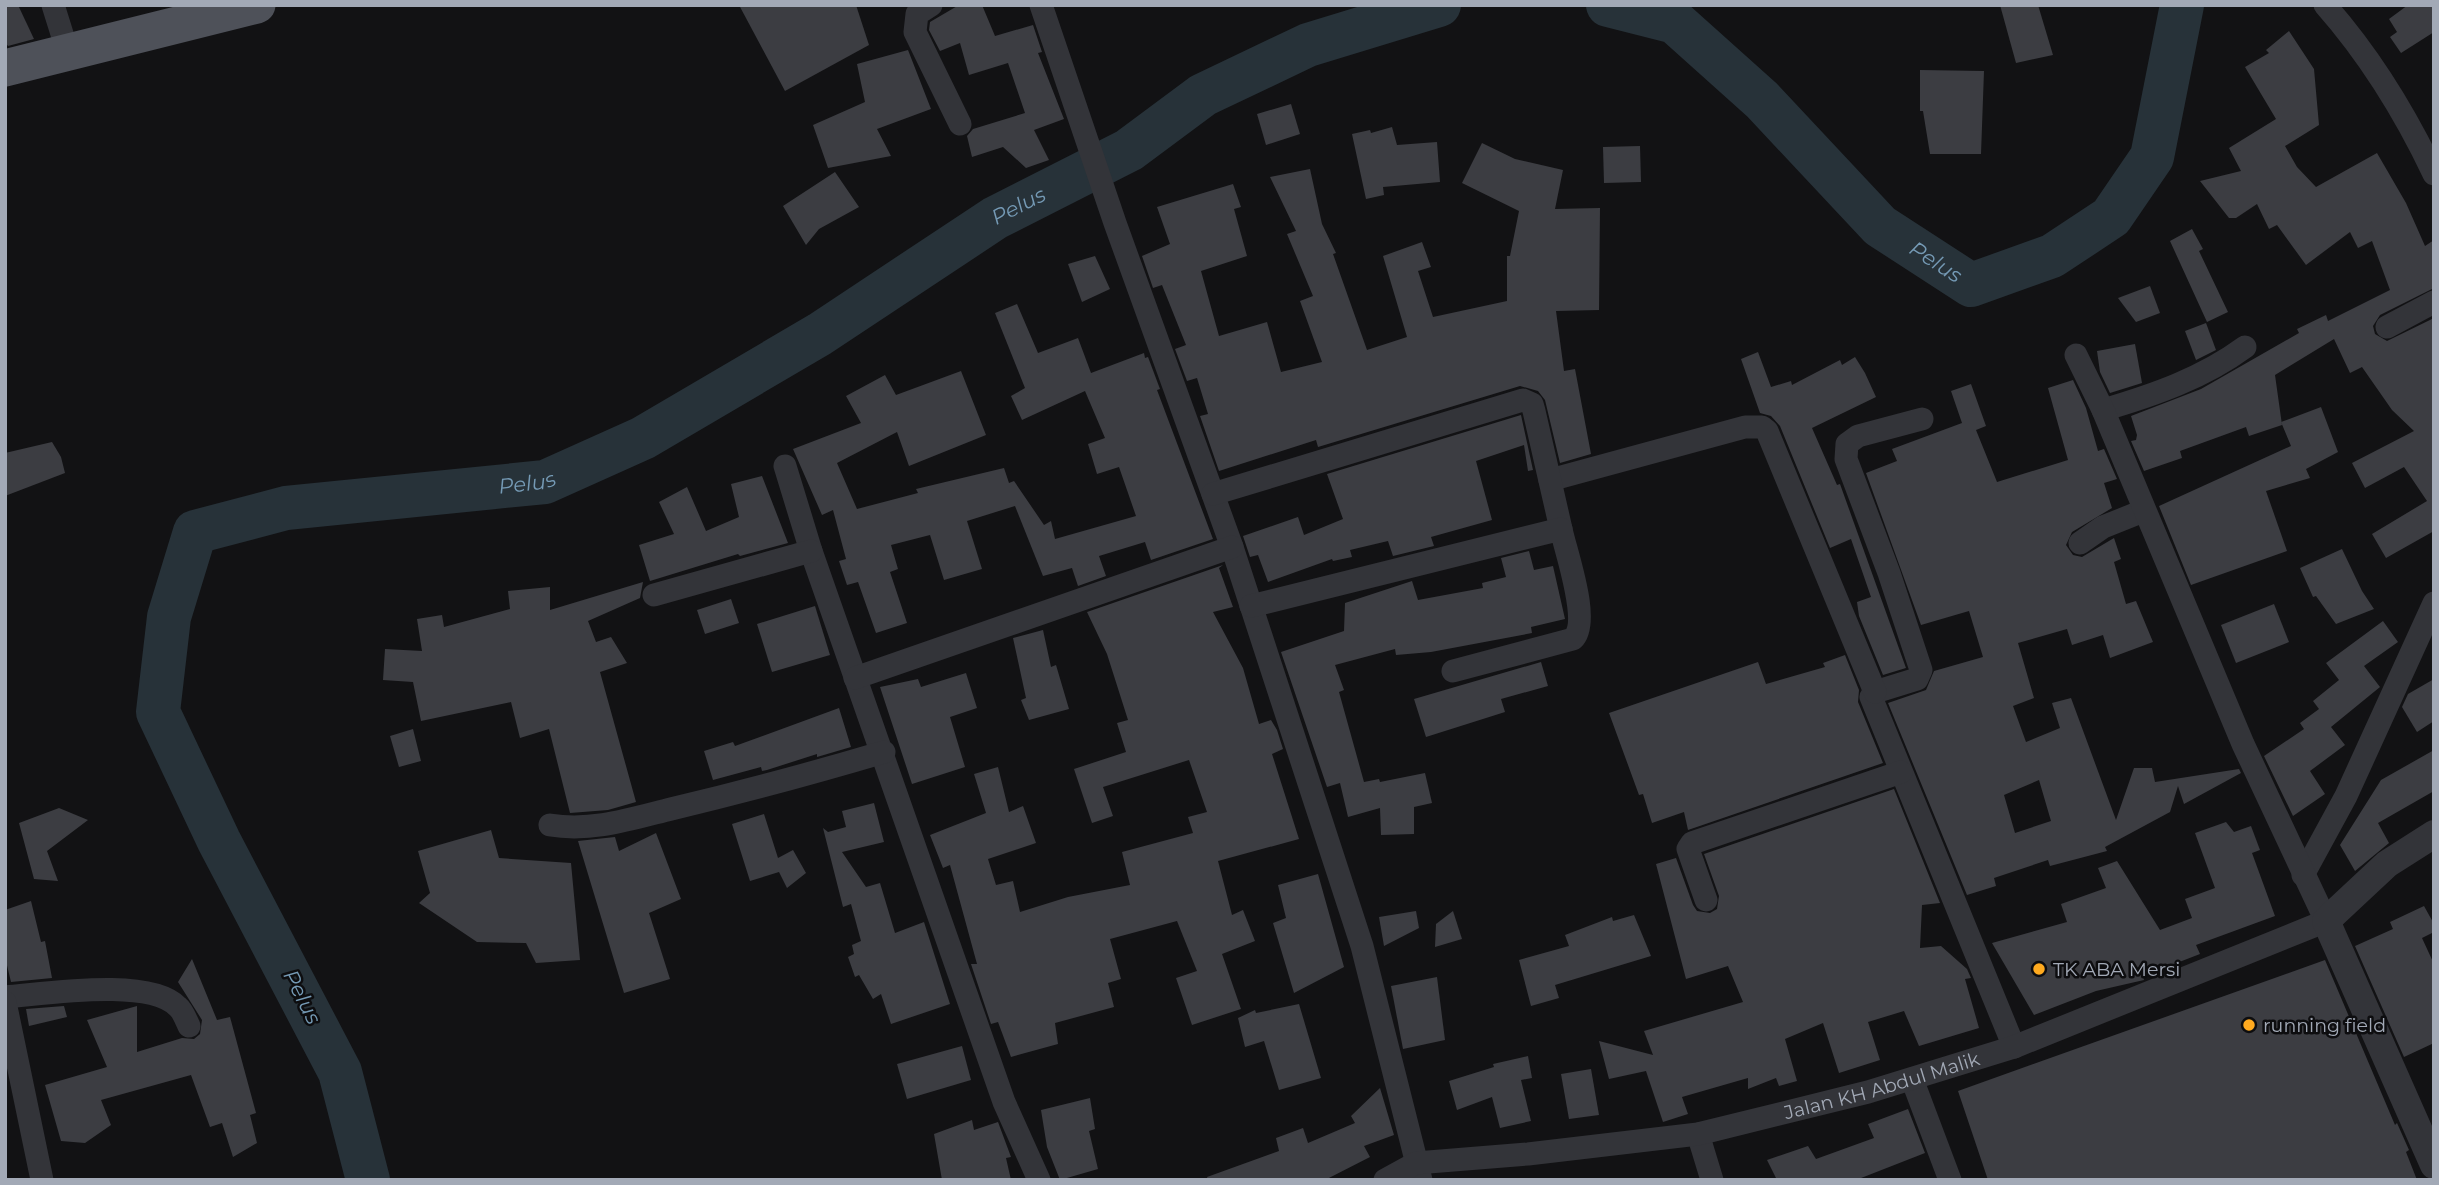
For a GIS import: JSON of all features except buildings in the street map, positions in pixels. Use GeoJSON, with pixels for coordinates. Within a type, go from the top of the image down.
{"type":"FeatureCollection","features":[{"type":"Feature","properties":{"kind":"main road"},"geometry":{"type":"LineString","coordinates":[[6,66],[68,53],[177,15],[257,5]]}},
{"type":"Feature","properties":{"kind":"street"},"geometry":{"type":"LineString","coordinates":[[53,5],[68,53]]}},
{"type":"Feature","properties":{"kind":"street"},"geometry":{"type":"LineString","coordinates":[[931,5],[917,14],[915,32],[960,124]]}},
{"type":"Feature","properties":{"kind":"street"},"geometry":{"type":"LineString","coordinates":[[1041,5],[1115,223],[1232,547],[1362,946],[1390,1048],[1419,1172],[1385,1180]]}},
{"type":"Feature","properties":{"kind":"street"},"geometry":{"type":"LineString","coordinates":[[2325,5],[2361,46],[2400,109],[2434,174]]}},
{"type":"Feature","properties":{"kind":"street"},"geometry":{"type":"LineString","coordinates":[[2387,327],[2434,302]]}},
{"type":"Feature","properties":{"kind":"street"},"geometry":{"type":"LineString","coordinates":[[2103,410],[2152,396],[2222,364],[2245,347]]}},
{"type":"Feature","properties":{"kind":"street"},"geometry":{"type":"LineString","coordinates":[[2076,355],[2103,410],[2143,511],[2243,744],[2329,927],[2434,1165]]}},
{"type":"Feature","properties":{"kind":"street"},"geometry":{"type":"LineString","coordinates":[[1213,494],[1523,400],[1532,404],[1581,617],[1579,633],[1573,639],[1453,671]]}},
{"type":"Feature","properties":{"kind":"street"},"geometry":{"type":"LineString","coordinates":[[1922,419],[1858,436],[1847,444],[1846,459],[1894,585],[1921,670],[1917,679],[1875,692],[1872,694],[1872,701],[2014,1047]]}},
{"type":"Feature","properties":{"kind":"street"},"geometry":{"type":"LineString","coordinates":[[1550,480],[1745,427],[1762,427],[1767,431],[1875,692]]}},
{"type":"Feature","properties":{"kind":"street"},"geometry":{"type":"LineString","coordinates":[[785,466],[811,551],[884,752],[1004,1102],[1039,1180]]}},
{"type":"Feature","properties":{"kind":"street"},"geometry":{"type":"LineString","coordinates":[[2080,543],[2103,527],[2143,511]]}},
{"type":"Feature","properties":{"kind":"street"},"geometry":{"type":"LineString","coordinates":[[1251,606],[1561,529]]}},
{"type":"Feature","properties":{"kind":"street"},"geometry":{"type":"LineString","coordinates":[[855,678],[1232,547]]}},
{"type":"Feature","properties":{"kind":"street"},"geometry":{"type":"LineString","coordinates":[[654,595],[811,551]]}},
{"type":"Feature","properties":{"kind":"street"},"geometry":{"type":"LineString","coordinates":[[2303,875],[2346,796],[2434,603]]}},
{"type":"Feature","properties":{"kind":"street"},"geometry":{"type":"LineString","coordinates":[[550,825],[575,830],[619,821],[754,790],[884,752]]}},
{"type":"Feature","properties":{"kind":"street"},"geometry":{"type":"LineString","coordinates":[[1706,900],[1688,849],[1692,843],[1901,772]]}},
{"type":"Feature","properties":{"kind":"street"},"geometry":{"type":"LineString","coordinates":[[2329,927],[2387,864],[2434,834]]}},
{"type":"Feature","properties":{"kind":"street","name":"Jalan KH Abdul Malik"},"geometry":{"type":"LineString","coordinates":[[1419,1172],[1528,1154],[1700,1140],[1917,1093],[2014,1047],[2329,927]]}},
{"type":"Feature","properties":{"kind":"street"},"geometry":{"type":"LineString","coordinates":[[42,1180],[15,1107],[5,999],[82,991],[147,992],[178,1006],[189,1026]]}},
{"type":"Feature","properties":{"kind":"street"},"geometry":{"type":"LineString","coordinates":[[1917,1093],[1950,1180]]}},
{"type":"Feature","properties":{"kind":"street"},"geometry":{"type":"LineString","coordinates":[[1700,1140],[1712,1178]]}},
{"type":"Feature","properties":{"kind":"waterway","name":"Pelus"},"geometry":{"type":"LineString","coordinates":[[368,1180],[340,1072],[219,841],[158,712],[169,617],[195,532],[286,508],[545,482],[643,438],[820,334],[995,218],[1129,150],[1203,95],[1308,45],[1439,5]]}},
{"type":"Feature","properties":{"kind":"waterway","name":"Pelus"},"geometry":{"type":"LineString","coordinates":[[1608,5],[1675,22],[1762,100],[1880,226],[1971,285],[2052,256],[2111,217],[2152,157],[2182,5]]}},
{"type":"Feature","properties":{"kind":"place","name":"TK ABA Mersi"},"geometry":{"type":"Point","coordinates":[2039,969]}},
{"type":"Feature","properties":{"kind":"place","name":"running field"},"geometry":{"type":"Point","coordinates":[2249,1025]}}]}
